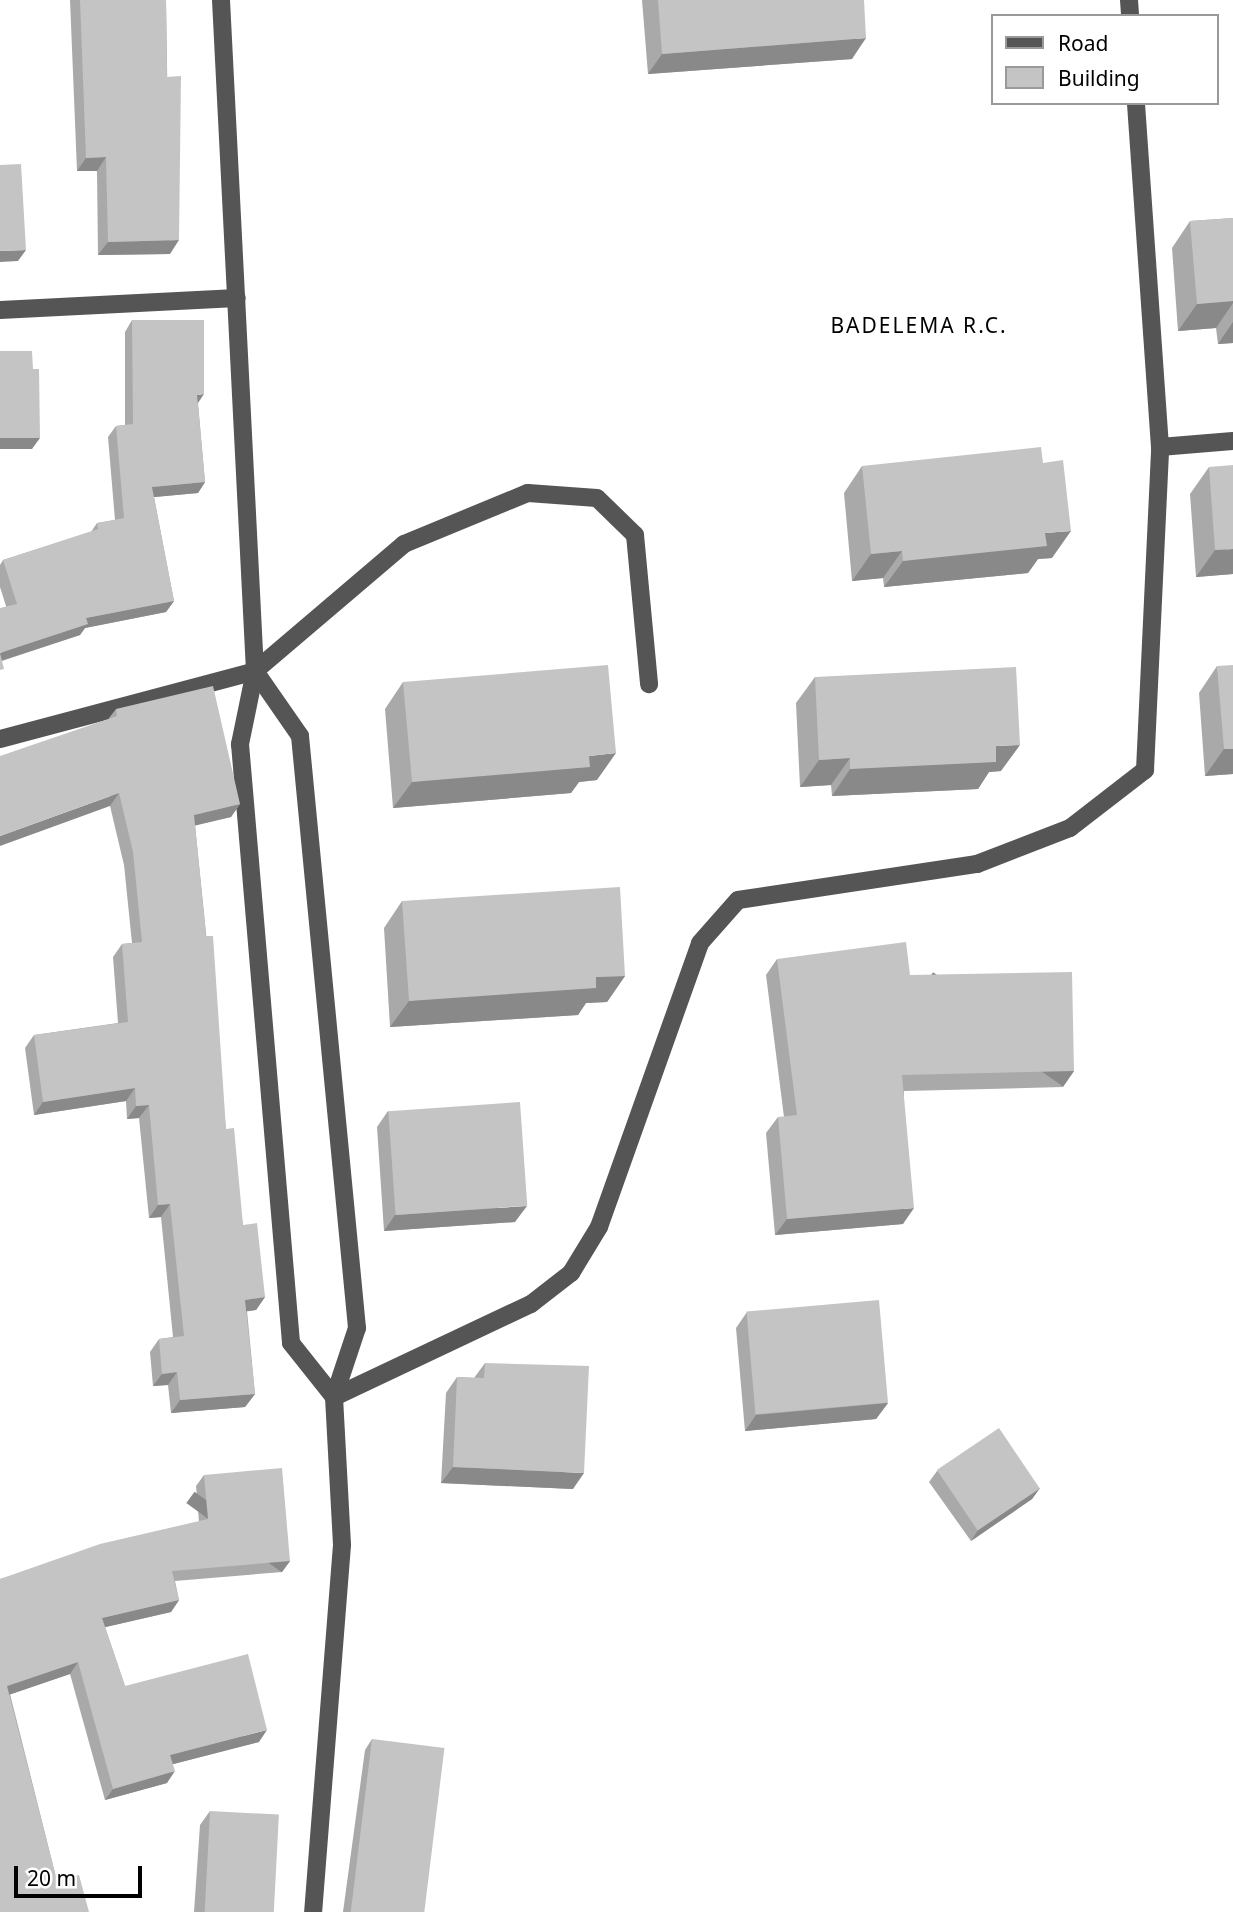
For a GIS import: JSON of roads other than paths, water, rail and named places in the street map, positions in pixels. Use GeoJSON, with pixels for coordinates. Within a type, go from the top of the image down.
{"type":"FeatureCollection","features":[{"type":"Feature","properties":{"kind":"street"},"geometry":{"type":"LineString","coordinates":[[222,0],[255,671],[240,744],[290,1343],[334,1397]]}},
{"type":"Feature","properties":{"kind":"street"},"geometry":{"type":"LineString","coordinates":[[334,1397],[531,1304],[571,1273],[599,1227],[700,943],[738,900],[977,864],[1070,828],[1145,770],[1160,447],[1136,105]]}},
{"type":"Feature","properties":{"kind":"street"},"geometry":{"type":"LineString","coordinates":[[0,310],[237,298]]}},
{"type":"Feature","properties":{"kind":"street"},"geometry":{"type":"LineString","coordinates":[[1160,447],[1233,441]]}},
{"type":"Feature","properties":{"kind":"street"},"geometry":{"type":"LineString","coordinates":[[0,739],[255,671],[404,544],[528,493],[597,498],[635,535],[649,684]]}},
{"type":"Feature","properties":{"kind":"street"},"geometry":{"type":"LineString","coordinates":[[255,671],[300,736],[357,1328],[334,1397],[342,1545],[313,1912]]}},
{"type":"Feature","properties":{"kind":"district","name":"BADELEMA R.C."},"geometry":{"type":"Point","coordinates":[919,325]}}]}
